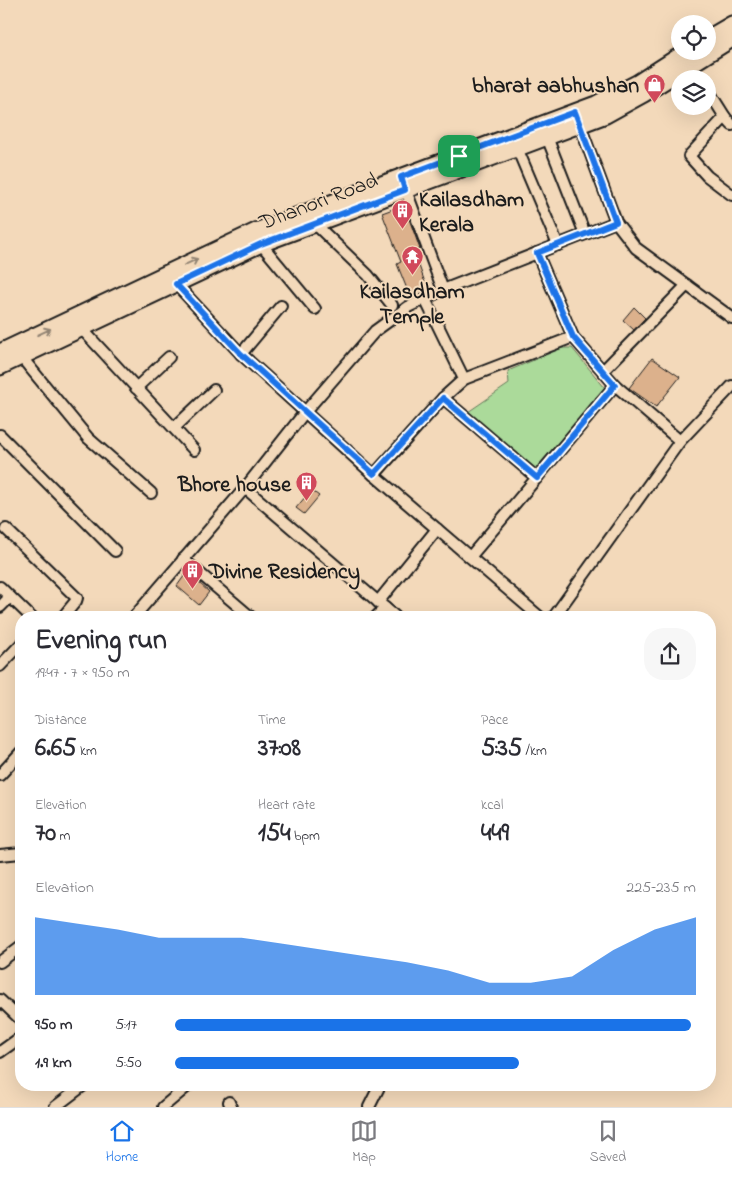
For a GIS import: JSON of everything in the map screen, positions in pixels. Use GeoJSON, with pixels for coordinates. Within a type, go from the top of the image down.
{"type":"FeatureCollection","features":[{"type":"Feature","properties":{"kind":"main road","name":"Dhanori Road"},"geometry":{"type":"LineString","coordinates":[[716,40],[728,33]]}},
{"type":"Feature","properties":{"kind":"main road","name":"Dhanori Road"},"geometry":{"type":"LineString","coordinates":[[11,352],[82,329],[261,244],[314,224],[403,183],[578,119],[621,108],[683,60]]}},
{"type":"Feature","properties":{"kind":"main road","name":"Dhanori Road"},"geometry":{"type":"LineString","coordinates":[[0,367],[11,352],[256,231],[517,148],[546,137],[578,119]]}},
{"type":"Feature","properties":{"kind":"street"},"geometry":{"type":"LineString","coordinates":[[716,102],[728,121],[689,156],[707,176],[732,194]]}},
{"type":"Feature","properties":{"kind":"street"},"geometry":{"type":"LineString","coordinates":[[578,119],[616,222],[636,248],[732,318]]}},
{"type":"Feature","properties":{"kind":"street"},"geometry":{"type":"LineString","coordinates":[[546,137],[585,234]]}},
{"type":"Feature","properties":{"kind":"street"},"geometry":{"type":"LineString","coordinates":[[517,148],[558,245]]}},
{"type":"Feature","properties":{"kind":"street"},"geometry":{"type":"LineString","coordinates":[[403,183],[443,290]]}},
{"type":"Feature","properties":{"kind":"street"},"geometry":{"type":"LineString","coordinates":[[139,611],[245,488],[305,412],[375,331],[389,320],[443,290],[616,222]]}},
{"type":"Feature","properties":{"kind":"street"},"geometry":{"type":"LineString","coordinates":[[314,224],[368,275],[392,305]]}},
{"type":"Feature","properties":{"kind":"street"},"geometry":{"type":"LineString","coordinates":[[261,244],[315,309]]}},
{"type":"Feature","properties":{"kind":"street"},"geometry":{"type":"LineString","coordinates":[[537,253],[573,337],[615,385],[680,441]]}},
{"type":"Feature","properties":{"kind":"street"},"geometry":{"type":"LineString","coordinates":[[176,284],[241,354],[374,474],[533,611]]}},
{"type":"Feature","properties":{"kind":"street"},"geometry":{"type":"LineString","coordinates":[[603,371],[687,285]]}},
{"type":"Feature","properties":{"kind":"street"},"geometry":{"type":"LineString","coordinates":[[425,299],[464,379]]}},
{"type":"Feature","properties":{"kind":"street"},"geometry":{"type":"LineString","coordinates":[[241,354],[281,306]]}},
{"type":"Feature","properties":{"kind":"street"},"geometry":{"type":"LineString","coordinates":[[82,329],[194,450]]}},
{"type":"Feature","properties":{"kind":"street"},"geometry":{"type":"LineString","coordinates":[[374,474],[443,398],[464,379],[573,337]]}},
{"type":"Feature","properties":{"kind":"street"},"geometry":{"type":"LineString","coordinates":[[11,352],[88,438],[151,493]]}},
{"type":"Feature","properties":{"kind":"street"},"geometry":{"type":"LineString","coordinates":[[136,388],[169,357]]}},
{"type":"Feature","properties":{"kind":"street"},"geometry":{"type":"LineString","coordinates":[[470,557],[615,385]]}},
{"type":"Feature","properties":{"kind":"street"},"geometry":{"type":"LineString","coordinates":[[558,611],[680,441],[732,386]]}},
{"type":"Feature","properties":{"kind":"street"},"geometry":{"type":"LineString","coordinates":[[174,428],[214,390]]}},
{"type":"Feature","properties":{"kind":"street"},"geometry":{"type":"LineString","coordinates":[[443,398],[537,478]]}},
{"type":"Feature","properties":{"kind":"street"},"geometry":{"type":"LineString","coordinates":[[0,435],[115,551]]}},
{"type":"Feature","properties":{"kind":"street"},"geometry":{"type":"LineString","coordinates":[[245,488],[388,611]]}},
{"type":"Feature","properties":{"kind":"street"},"geometry":{"type":"LineString","coordinates":[[6,529],[75,594],[76,602],[68,611]]}},
{"type":"Feature","properties":{"kind":"street"},"geometry":{"type":"LineString","coordinates":[[379,611],[381,605],[437,529]]}},
{"type":"Feature","properties":{"kind":"street"},"geometry":{"type":"LineString","coordinates":[[183,559],[245,611]]}},
{"type":"Feature","properties":{"kind":"street"},"geometry":{"type":"LineString","coordinates":[[0,587],[25,611]]}},
{"type":"Feature","properties":{"kind":"street"},"geometry":{"type":"LineString","coordinates":[[0,607],[10,597]]}},
{"type":"Feature","properties":{"kind":"street"},"geometry":{"type":"LineString","coordinates":[[0,666],[15,650]]}},
{"type":"Feature","properties":{"kind":"street"},"geometry":{"type":"LineString","coordinates":[[0,775],[15,759]]}},
{"type":"Feature","properties":{"kind":"street"},"geometry":{"type":"LineString","coordinates":[[0,855],[15,854]]}},
{"type":"Feature","properties":{"kind":"street"},"geometry":{"type":"LineString","coordinates":[[0,962],[15,951]]}},
{"type":"Feature","properties":{"kind":"street"},"geometry":{"type":"LineString","coordinates":[[0,1000],[15,1014]]}},
{"type":"Feature","properties":{"kind":"street"},"geometry":{"type":"LineString","coordinates":[[0,1052],[15,1041]]}},
{"type":"Feature","properties":{"kind":"street"},"geometry":{"type":"LineString","coordinates":[[55,1107],[76,1091]]}},
{"type":"Feature","properties":{"kind":"street"},"geometry":{"type":"LineString","coordinates":[[163,1107],[182,1091]]}},
{"type":"Feature","properties":{"kind":"street"},"geometry":{"type":"LineString","coordinates":[[369,1107],[377,1091]]}},
{"type":"Feature","properties":{"kind":"green space"},"geometry":{"type":"Polygon","coordinates":[[[562,348],[572,348],[605,388],[535,469],[468,412],[509,384],[508,371],[562,348]]]}},
{"type":"Feature","properties":{"kind":"building"},"geometry":{"type":"Polygon","coordinates":[[[404,205],[420,249],[414,252],[427,288],[409,294],[397,264],[401,262],[382,213],[404,205]]]}},
{"type":"Feature","properties":{"kind":"building"},"geometry":{"type":"Polygon","coordinates":[[[634,307],[645,318],[634,330],[623,320],[634,307]]]}},
{"type":"Feature","properties":{"kind":"building"},"geometry":{"type":"Polygon","coordinates":[[[652,358],[680,377],[656,407],[629,388],[652,358]]]}},
{"type":"Feature","properties":{"kind":"building","name":"Bhore house"},"geometry":{"type":"Polygon","coordinates":[[[311,490],[319,496],[304,514],[296,508],[311,490]]]}},
{"type":"Feature","properties":{"kind":"building","name":"Divine Residency"},"geometry":{"type":"Polygon","coordinates":[[[187,572],[209,592],[199,605],[177,586],[187,572]]]}},
{"type":"Feature","properties":{"kind":"place","name":"bharat aabhushan"},"geometry":{"type":"Point","coordinates":[655,103]}},
{"type":"Feature","properties":{"kind":"place","name":"Kailasdham Kerala"},"geometry":{"type":"Point","coordinates":[403,230]}},
{"type":"Feature","properties":{"kind":"place","name":"Kailasdham Temple"},"geometry":{"type":"Point","coordinates":[412,276]}},
{"type":"Feature","properties":{"kind":"place","name":"Bhore house"},"geometry":{"type":"Point","coordinates":[307,502]}},
{"type":"Feature","properties":{"kind":"place","name":"Divine Residency"},"geometry":{"type":"Point","coordinates":[193,589]}},
{"type":"Feature","properties":{"kind":"route"},"geometry":{"type":"LineString","coordinates":[[575,112],[616,222],[537,253],[573,337],[615,385],[537,478],[443,398],[374,474],[241,354],[176,284],[261,244],[405,190],[401,177],[459,156],[575,112]]}}]}
